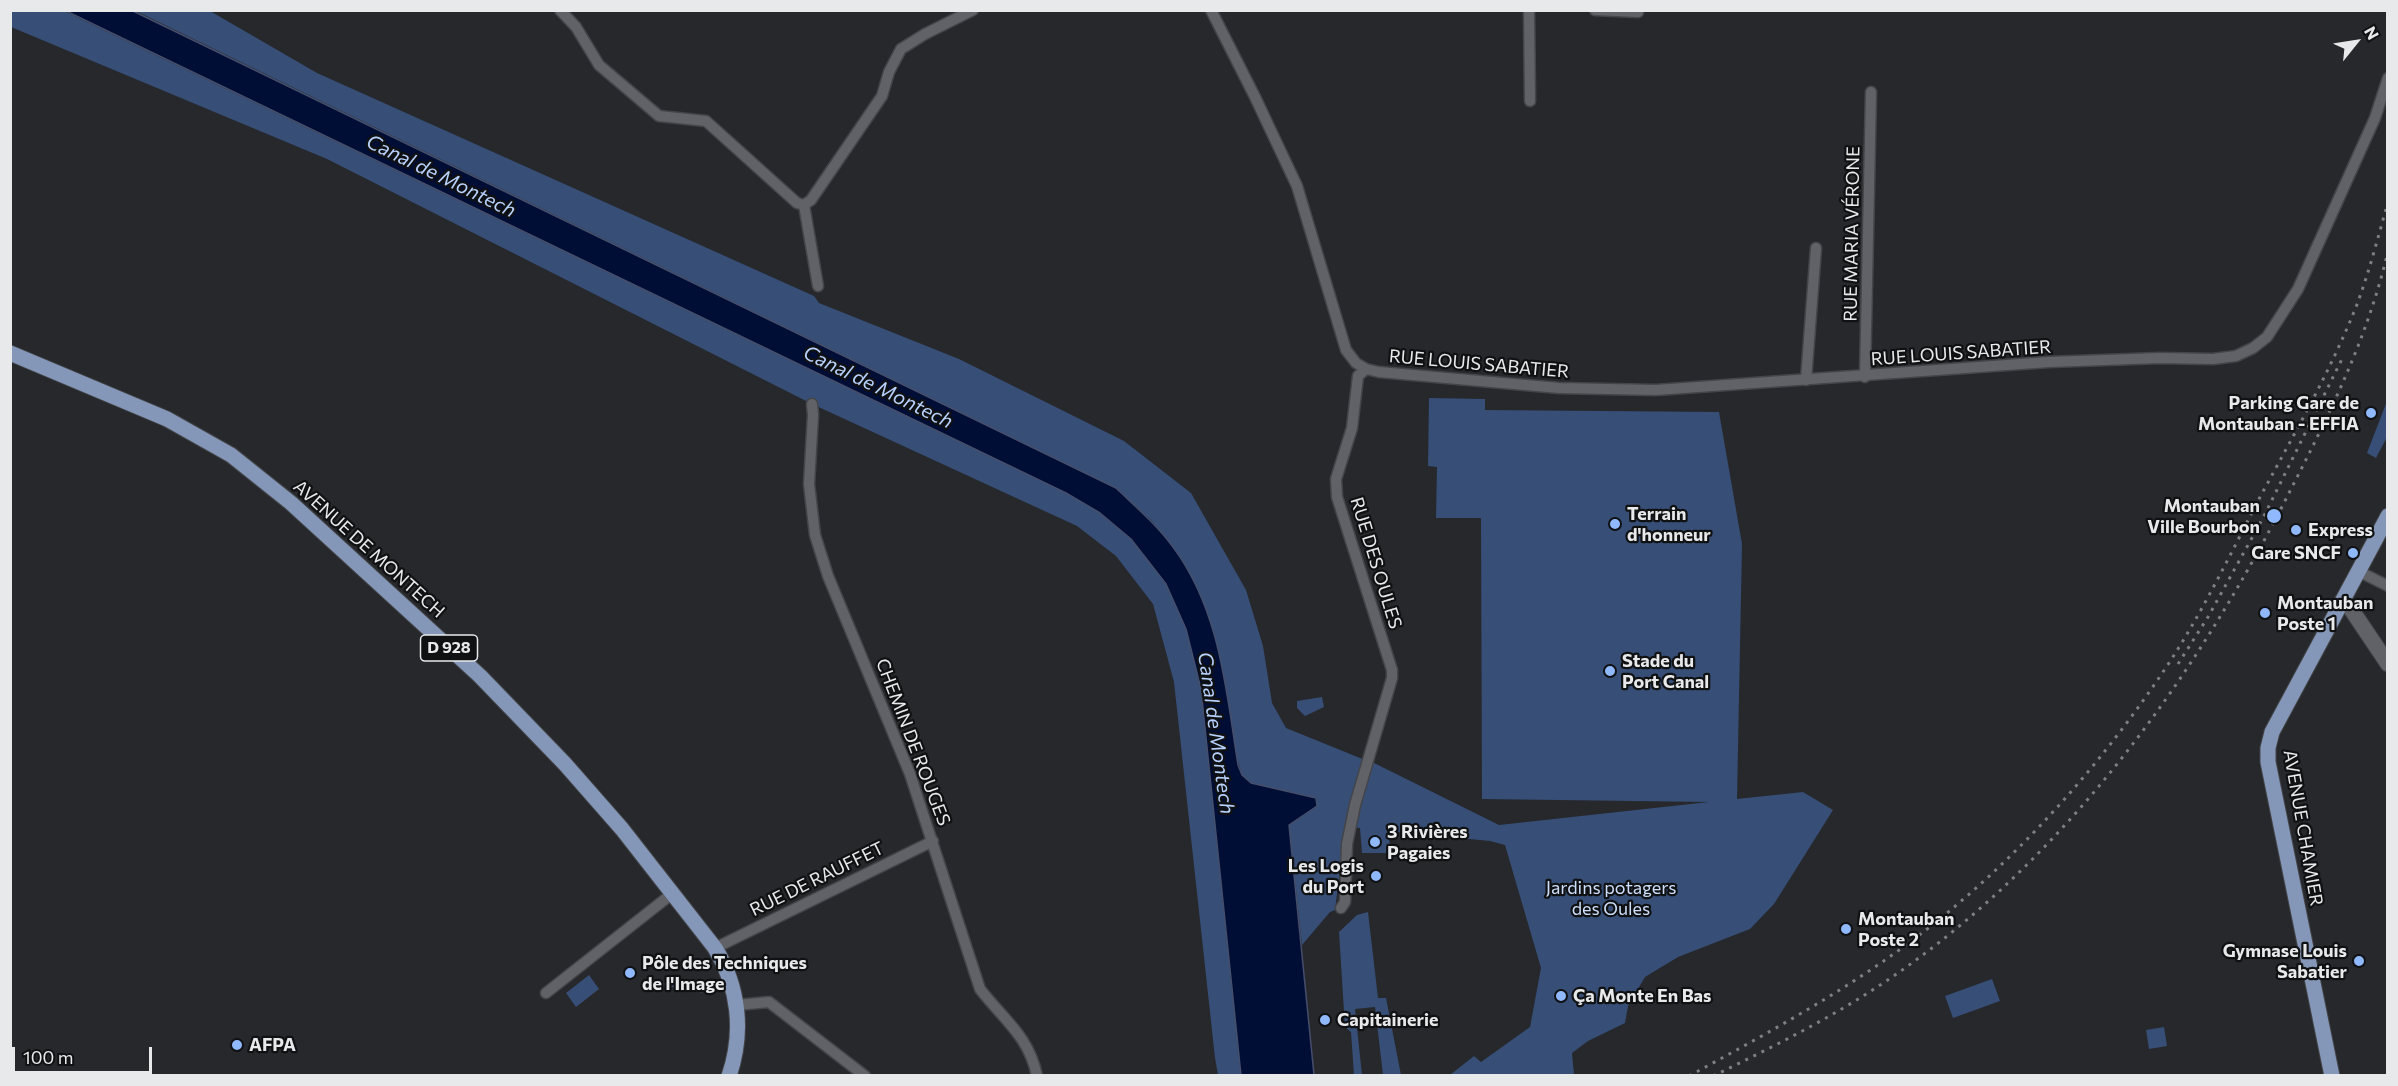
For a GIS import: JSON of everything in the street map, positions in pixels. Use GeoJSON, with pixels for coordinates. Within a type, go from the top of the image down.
{"type":"FeatureCollection","features":[{"type":"Feature","properties":{"kind":"main road","name":"AVENUE DE MONTECH"},"geometry":{"type":"LineString","coordinates":[[10,353],[167,419],[231,455],[291,503],[480,676],[565,764],[622,829],[725,964],[737,1005],[738,1028],[735,1059],[729,1076]]}},
{"type":"Feature","properties":{"kind":"main road","name":"AVENUE CHAMIER"},"geometry":{"type":"LineString","coordinates":[[2332,1076],[2268,762],[2268,748],[2272,732],[2388,516]]}},
{"type":"Feature","properties":{"kind":"street"},"geometry":{"type":"LineString","coordinates":[[560,10],[576,27],[599,66],[659,117],[706,121],[797,203],[804,205],[812,200],[882,96],[889,72],[901,49],[973,10]]}},
{"type":"Feature","properties":{"kind":"street"},"geometry":{"type":"LineString","coordinates":[[1210,10],[1297,186],[1346,350],[1356,363],[1366,369]]}},
{"type":"Feature","properties":{"kind":"street"},"geometry":{"type":"LineString","coordinates":[[1529,10],[1530,101]]}},
{"type":"Feature","properties":{"kind":"street"},"geometry":{"type":"LineString","coordinates":[[1594,10],[1638,12]]}},
{"type":"Feature","properties":{"kind":"street","name":"RUE LOUIS SABATIER"},"geometry":{"type":"LineString","coordinates":[[1366,369],[1559,388],[1656,390],[1865,377],[2049,362],[2226,358],[2253,348],[2267,337],[2298,289],[2370,129],[2388,78]]}},
{"type":"Feature","properties":{"kind":"street","name":"RUE MARIA VÉRONE"},"geometry":{"type":"LineString","coordinates":[[1865,377],[1871,92]]}},
{"type":"Feature","properties":{"kind":"street"},"geometry":{"type":"LineString","coordinates":[[804,205],[819,286]]}},
{"type":"Feature","properties":{"kind":"street"},"geometry":{"type":"LineString","coordinates":[[1806,380],[1816,248]]}},
{"type":"Feature","properties":{"kind":"street","name":"RUE DES OULES"},"geometry":{"type":"LineString","coordinates":[[1341,908],[1345,902],[1347,844],[1354,804],[1392,678],[1392,670],[1337,497],[1336,479],[1352,428],[1358,376],[1366,369]]}},
{"type":"Feature","properties":{"kind":"street","name":"CHEMIN DE ROUGES"},"geometry":{"type":"LineString","coordinates":[[812,404],[809,484],[815,535],[828,576],[910,774],[980,989],[1028,1047],[1037,1076]]}},
{"type":"Feature","properties":{"kind":"street"},"geometry":{"type":"LineString","coordinates":[[2358,571],[2382,578],[2388,586]]}},
{"type":"Feature","properties":{"kind":"street"},"geometry":{"type":"LineString","coordinates":[[2342,601],[2349,606],[2388,664]]}},
{"type":"Feature","properties":{"kind":"street","name":"RUE DE RAUFFET"},"geometry":{"type":"LineString","coordinates":[[715,948],[933,841]]}},
{"type":"Feature","properties":{"kind":"street"},"geometry":{"type":"LineString","coordinates":[[546,993],[673,893]]}},
{"type":"Feature","properties":{"kind":"street"},"geometry":{"type":"LineString","coordinates":[[737,1005],[769,1002],[865,1076]]}},
{"type":"Feature","properties":{"kind":"green space"},"geometry":{"type":"Polygon","coordinates":[[[10,11],[64,11],[1066,493],[1100,513],[1131,539],[1166,584],[1186,629],[1201,689],[1241,1075],[1218,1075],[1215,1058],[1174,682],[1153,604],[1116,556],[1077,526],[812,404],[327,159],[11,27],[10,11]]]}},
{"type":"Feature","properties":{"kind":"green space"},"geometry":{"type":"Polygon","coordinates":[[[136,11],[210,11],[317,73],[814,296],[819,303],[959,359],[1124,441],[1191,493],[1246,590],[1263,646],[1272,703],[1286,728],[1365,760],[1344,838],[1335,910],[1330,912],[1302,945],[1289,825],[1317,806],[1316,798],[1251,783],[1242,775],[1174,548],[1151,520],[1116,488],[136,11]]]}},
{"type":"Feature","properties":{"kind":"green space","name":"Stade du Port Canal"},"geometry":{"type":"Polygon","coordinates":[[[1429,398],[1485,399],[1485,410],[1719,412],[1742,544],[1737,799],[1803,792],[1833,810],[1774,904],[1750,929],[1678,957],[1645,977],[1628,1006],[1625,1023],[1588,1041],[1572,1053],[1574,1075],[1450,1075],[1474,1056],[1481,1062],[1530,1027],[1541,968],[1505,845],[1490,841],[1387,831],[1392,853],[1362,853],[1360,828],[1350,827],[1368,760],[1499,825],[1709,802],[1482,799],[1481,518],[1436,518],[1437,467],[1428,466],[1429,398]]]}},
{"type":"Feature","properties":{"kind":"green space"},"geometry":{"type":"Polygon","coordinates":[[[2387,401],[2387,437],[2376,458],[2367,453],[2387,401]]]}},
{"type":"Feature","properties":{"kind":"green space"},"geometry":{"type":"Polygon","coordinates":[[[1322,697],[1324,707],[1305,716],[1297,708],[1297,701],[1322,697]]]}},
{"type":"Feature","properties":{"kind":"green space"},"geometry":{"type":"Polygon","coordinates":[[[1368,912],[1378,998],[1386,998],[1401,1075],[1383,1075],[1375,1007],[1355,1009],[1362,1075],[1354,1075],[1351,1032],[1345,1027],[1339,932],[1357,915],[1368,912]]]}},
{"type":"Feature","properties":{"kind":"green space"},"geometry":{"type":"Polygon","coordinates":[[[589,975],[599,989],[576,1007],[566,993],[589,975]]]}},
{"type":"Feature","properties":{"kind":"green space"},"geometry":{"type":"Polygon","coordinates":[[[1992,979],[2000,1001],[1953,1018],[1945,996],[1992,979]]]}},
{"type":"Feature","properties":{"kind":"green space"},"geometry":{"type":"Polygon","coordinates":[[[2164,1027],[2167,1046],[2149,1049],[2146,1030],[2164,1027]]]}},
{"type":"Feature","properties":{"kind":"water","name":"Canal de Montech"},"geometry":{"type":"Polygon","coordinates":[[[66,11],[133,11],[1116,488],[1167,539],[1189,571],[1201,597],[1219,652],[1238,765],[1242,775],[1251,783],[1316,798],[1317,806],[1289,825],[1314,1075],[1241,1075],[1201,689],[1186,629],[1166,584],[1131,539],[1100,513],[1066,493],[66,11]]]}},
{"type":"Feature","properties":{"kind":"waterway"},"geometry":{"type":"LineString","coordinates":[[664,984],[701,991],[722,988]]}},
{"type":"Feature","properties":{"kind":"railway"},"geometry":{"type":"LineString","coordinates":[[1689,1076],[1840,990],[1929,928],[1968,896],[2041,825],[2108,748],[2167,666],[2192,625],[2310,404],[2356,307],[2388,202]]}},
{"type":"Feature","properties":{"kind":"railway"},"geometry":{"type":"LineString","coordinates":[[1713,1076],[1859,999],[1905,968],[1966,921],[2023,868],[2076,812],[2126,753],[2172,690],[2215,625],[2290,491],[2359,344],[2380,283],[2388,251]]}},
{"type":"Feature","properties":{"kind":"railway"},"geometry":{"type":"LineString","coordinates":[[2178,664],[2208,617],[2263,518],[2344,355]]}},
{"type":"Feature","properties":{"kind":"place","name":"Parking Gare de Montauban - EFFIA"},"geometry":{"type":"Point","coordinates":[2371,413]}},
{"type":"Feature","properties":{"kind":"place","name":"Montauban Ville Bourbon"},"geometry":{"type":"Point","coordinates":[2274,516]}},
{"type":"Feature","properties":{"kind":"place","name":"Terrain d'honneur"},"geometry":{"type":"Point","coordinates":[1615,524]}},
{"type":"Feature","properties":{"kind":"place","name":"Express"},"geometry":{"type":"Point","coordinates":[2296,530]}},
{"type":"Feature","properties":{"kind":"place","name":"Gare SNCF"},"geometry":{"type":"Point","coordinates":[2353,553]}},
{"type":"Feature","properties":{"kind":"place","name":"Montauban Poste 1"},"geometry":{"type":"Point","coordinates":[2265,613]}},
{"type":"Feature","properties":{"kind":"place","name":"Stade du Port Canal"},"geometry":{"type":"Point","coordinates":[1610,671]}},
{"type":"Feature","properties":{"kind":"place","name":"3 Rivières Pagaies"},"geometry":{"type":"Point","coordinates":[1375,842]}},
{"type":"Feature","properties":{"kind":"place","name":"Les Logis du Port"},"geometry":{"type":"Point","coordinates":[1376,876]}},
{"type":"Feature","properties":{"kind":"place","name":"Montauban Poste 2"},"geometry":{"type":"Point","coordinates":[1846,929]}},
{"type":"Feature","properties":{"kind":"place","name":"Gymnase Louis Sabatier"},"geometry":{"type":"Point","coordinates":[2359,961]}},
{"type":"Feature","properties":{"kind":"place","name":"Pôle des Techniques de l'Image"},"geometry":{"type":"Point","coordinates":[630,973]}},
{"type":"Feature","properties":{"kind":"place","name":"Ça Monte En Bas"},"geometry":{"type":"Point","coordinates":[1561,996]}},
{"type":"Feature","properties":{"kind":"place","name":"Capitainerie"},"geometry":{"type":"Point","coordinates":[1325,1020]}},
{"type":"Feature","properties":{"kind":"place","name":"AFPA"},"geometry":{"type":"Point","coordinates":[237,1045]}},
{"type":"Feature","properties":{"kind":"park label","name":"Jardins potagers des Oules"},"geometry":{"type":"Point","coordinates":[1611,898]}}]}
